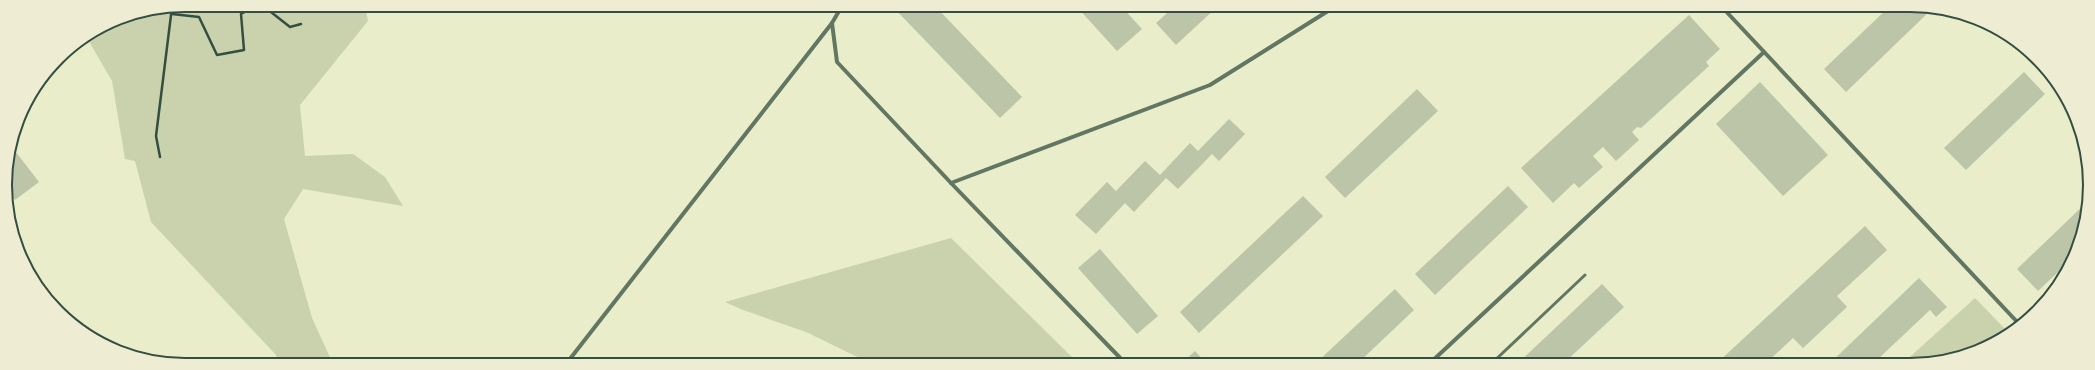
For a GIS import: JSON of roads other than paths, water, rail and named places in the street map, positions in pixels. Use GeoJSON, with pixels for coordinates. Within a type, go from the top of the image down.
{"type":"FeatureCollection","features":[{"type":"Feature","properties":{"kind":"street"},"geometry":{"type":"LineString","coordinates":[[571,358],[832,23],[838,12]]}},
{"type":"Feature","properties":{"kind":"street"},"geometry":{"type":"LineString","coordinates":[[951,184],[1210,85],[1326,12]]}},
{"type":"Feature","properties":{"kind":"street"},"geometry":{"type":"LineString","coordinates":[[1727,12],[2016,321]]}},
{"type":"Feature","properties":{"kind":"street"},"geometry":{"type":"LineString","coordinates":[[832,23],[836,62],[951,184],[1120,358]]}},
{"type":"Feature","properties":{"kind":"street"},"geometry":{"type":"LineString","coordinates":[[1435,358],[1764,52]]}},
{"type":"Feature","properties":{"kind":"lane"},"geometry":{"type":"LineString","coordinates":[[1497,358],[1585,276]]}}]}
